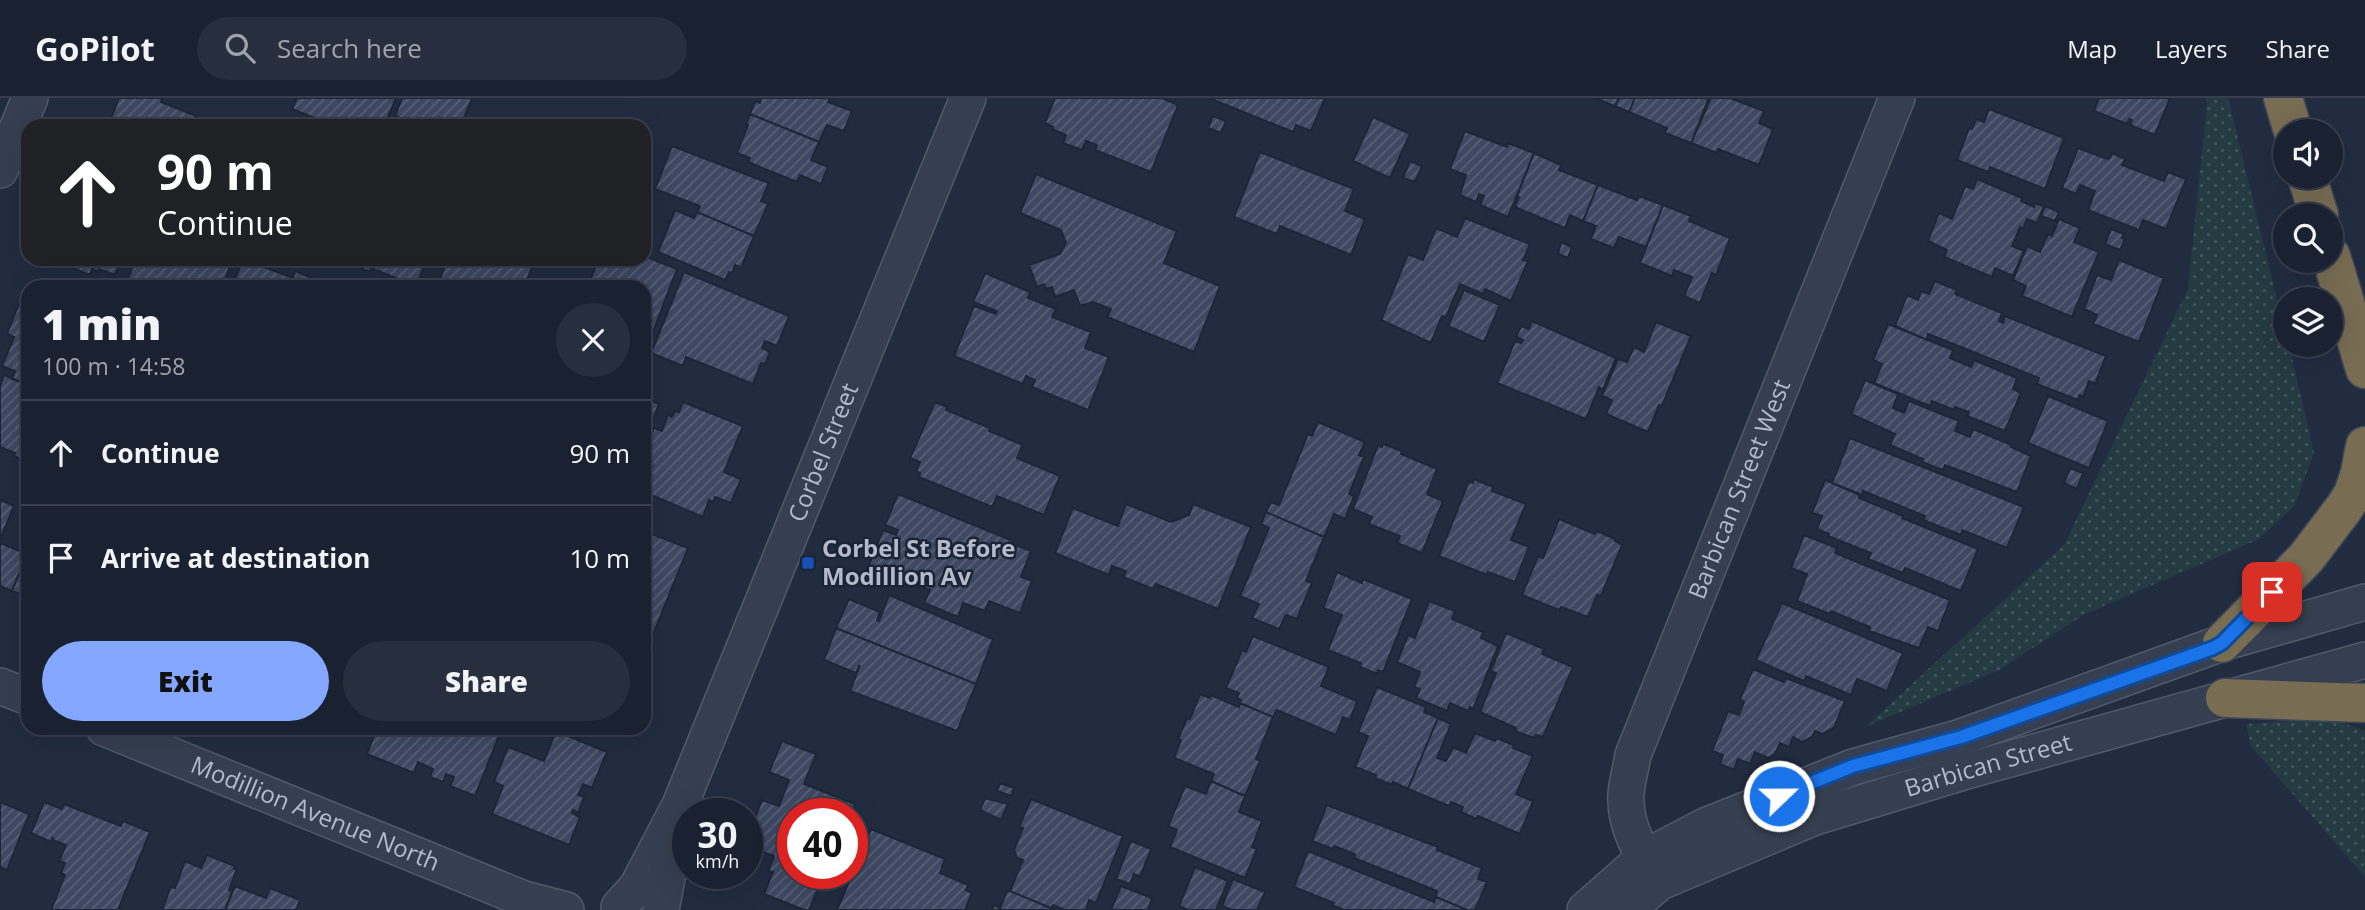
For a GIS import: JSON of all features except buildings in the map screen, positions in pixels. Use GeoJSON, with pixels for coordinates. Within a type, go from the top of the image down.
{"type":"FeatureCollection","features":[{"type":"Feature","properties":{"kind":"highway"},"geometry":{"type":"LineString","coordinates":[[2283,98],[2289,119]]}},
{"type":"Feature","properties":{"kind":"highway"},"geometry":{"type":"LineString","coordinates":[[2336,273],[2365,369]]}},
{"type":"Feature","properties":{"kind":"highway"},"geometry":{"type":"LineString","coordinates":[[2222,643],[2306,558],[2344,508],[2353,494],[2365,446]]}},
{"type":"Feature","properties":{"kind":"highway"},"geometry":{"type":"LineString","coordinates":[[2225,698],[2365,704]]}},
{"type":"Feature","properties":{"kind":"street"},"geometry":{"type":"LineString","coordinates":[[21,119],[30,98]]}},
{"type":"Feature","properties":{"kind":"street","name":"Corbel Street"},"geometry":{"type":"LineString","coordinates":[[684,798],[968,98]]}},
{"type":"Feature","properties":{"kind":"street","name":"Barbican Street West"},"geometry":{"type":"LineString","coordinates":[[1652,870],[1627,818],[1626,794],[1633,755],[1897,98]]}},
{"type":"Feature","properties":{"kind":"street"},"geometry":{"type":"LineString","coordinates":[[0,170],[21,120]]}},
{"type":"Feature","properties":{"kind":"street","name":"Barbican Street"},"geometry":{"type":"LineString","coordinates":[[1585,910],[1652,870],[1705,826],[1853,766],[1961,737],[2222,643],[2365,602]]}},
{"type":"Feature","properties":{"kind":"street","name":"Barbican Street"},"geometry":{"type":"LineString","coordinates":[[1626,910],[1652,870],[1963,772],[2365,660]]}},
{"type":"Feature","properties":{"kind":"street"},"geometry":{"type":"LineString","coordinates":[[0,685],[21,694]]}},
{"type":"Feature","properties":{"kind":"street","name":"Modillion Avenue North"},"geometry":{"type":"LineString","coordinates":[[121,735],[531,904],[566,910]]}},
{"type":"Feature","properties":{"kind":"street","name":"Corbel Street"},"geometry":{"type":"LineString","coordinates":[[626,909],[672,822]]}},
{"type":"Feature","properties":{"kind":"street","name":"Corbel Street"},"geometry":{"type":"LineString","coordinates":[[661,910],[672,852]]}},
{"type":"Feature","properties":{"kind":"shaded area"},"geometry":{"type":"Polygon","coordinates":[[[2205,98],[2228,98],[2274,287],[2273,357],[2292,357],[2314,453],[2294,506],[2259,539],[2083,615],[1999,670],[1865,727],[2064,545],[2188,289],[2207,103],[2205,98]]]}},
{"type":"Feature","properties":{"kind":"shaded area"},"geometry":{"type":"Polygon","coordinates":[[[2330,718],[2365,731],[2365,877],[2251,746],[2246,724],[2330,718]]]}},
{"type":"Feature","properties":{"kind":"place","name":"Corbel St Before Modillion Av"},"geometry":{"type":"Point","coordinates":[808,563]}},
{"type":"Feature","properties":{"kind":"route"},"geometry":{"type":"LineString","coordinates":[[1779,796],[1853,766],[1961,737],[2213,648],[2222,643],[2272,592]]}}]}
